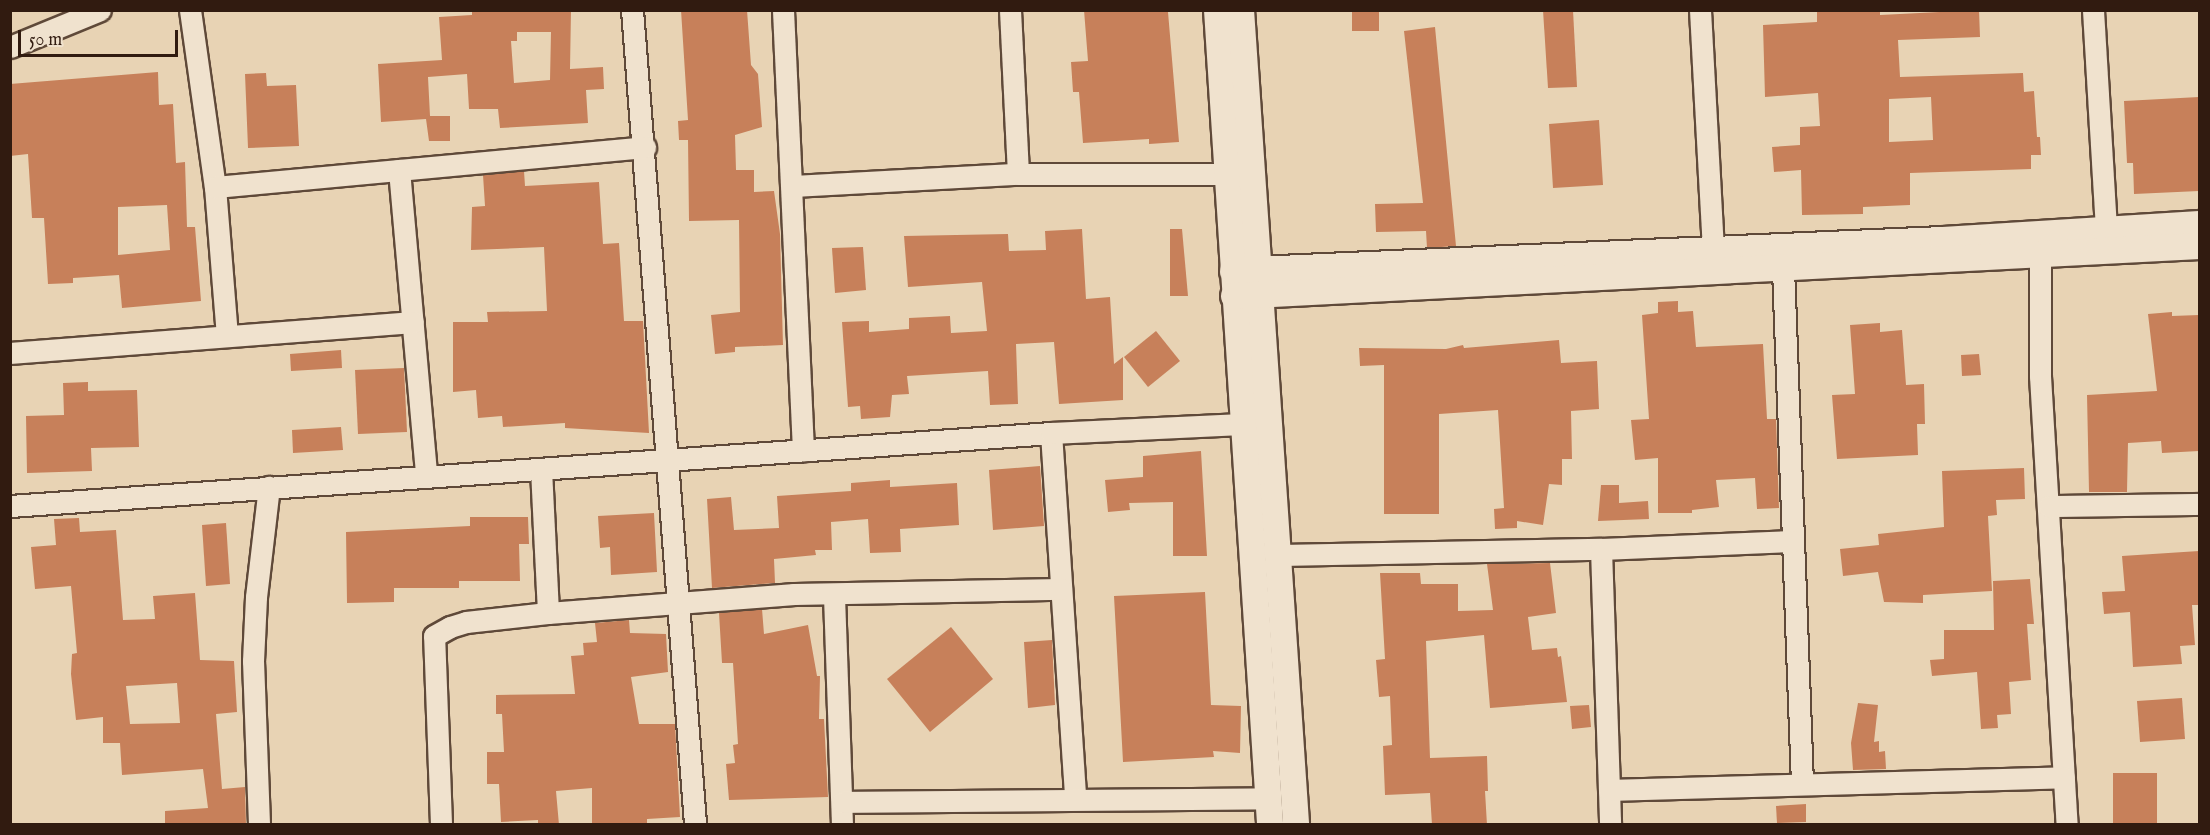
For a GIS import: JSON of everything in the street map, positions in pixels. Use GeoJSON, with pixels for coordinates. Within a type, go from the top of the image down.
{"type":"FeatureCollection","features":[{"type":"Feature","properties":{"kind":"street"},"geometry":{"type":"LineString","coordinates":[[10,47],[100,10]]}},
{"type":"Feature","properties":{"kind":"street"},"geometry":{"type":"LineString","coordinates":[[190,10],[215,187],[227,336]]}},
{"type":"Feature","properties":{"kind":"street"},"geometry":{"type":"LineString","coordinates":[[632,10],[645,147],[694,825]]}},
{"type":"Feature","properties":{"kind":"street"},"geometry":{"type":"LineString","coordinates":[[783,10],[793,186],[803,451]]}},
{"type":"Feature","properties":{"kind":"street"},"geometry":{"type":"LineString","coordinates":[[1010,10],[1018,174]]}},
{"type":"Feature","properties":{"kind":"street"},"geometry":{"type":"LineString","coordinates":[[1217,10],[1226,174],[1246,283],[1280,555],[1296,825]]}},
{"type":"Feature","properties":{"kind":"street"},"geometry":{"type":"LineString","coordinates":[[1241,10],[1246,283],[1242,423],[1270,825]]}},
{"type":"Feature","properties":{"kind":"street"},"geometry":{"type":"LineString","coordinates":[[1700,10],[1713,250]]}},
{"type":"Feature","properties":{"kind":"street"},"geometry":{"type":"LineString","coordinates":[[2093,10],[2106,227]]}},
{"type":"Feature","properties":{"kind":"street"},"geometry":{"type":"LineString","coordinates":[[215,187],[645,147]]}},
{"type":"Feature","properties":{"kind":"street"},"geometry":{"type":"LineString","coordinates":[[399,170],[426,475]]}},
{"type":"Feature","properties":{"kind":"street"},"geometry":{"type":"LineString","coordinates":[[793,186],[1018,174],[1226,174]]}},
{"type":"Feature","properties":{"kind":"street"},"geometry":{"type":"LineString","coordinates":[[1246,283],[1783,268],[2040,245],[2106,227],[2199,224]]}},
{"type":"Feature","properties":{"kind":"street"},"geometry":{"type":"LineString","coordinates":[[1246,283],[1713,250],[2040,245],[2199,246]]}},
{"type":"Feature","properties":{"kind":"street"},"geometry":{"type":"LineString","coordinates":[[2040,245],[2040,376],[2067,825]]}},
{"type":"Feature","properties":{"kind":"street"},"geometry":{"type":"LineString","coordinates":[[1783,268],[1802,784]]}},
{"type":"Feature","properties":{"kind":"street"},"geometry":{"type":"LineString","coordinates":[[10,353],[413,322]]}},
{"type":"Feature","properties":{"kind":"street"},"geometry":{"type":"LineString","coordinates":[[10,506],[426,475],[667,461],[1052,433],[1242,423]]}},
{"type":"Feature","properties":{"kind":"street"},"geometry":{"type":"LineString","coordinates":[[1052,433],[1075,797]]}},
{"type":"Feature","properties":{"kind":"street"},"geometry":{"type":"LineString","coordinates":[[541,469],[548,613]]}},
{"type":"Feature","properties":{"kind":"street"},"geometry":{"type":"LineString","coordinates":[[259,825],[253,662],[256,597],[269,486]]}},
{"type":"Feature","properties":{"kind":"street"},"geometry":{"type":"LineString","coordinates":[[2049,506],[2199,504]]}},
{"type":"Feature","properties":{"kind":"street"},"geometry":{"type":"LineString","coordinates":[[1280,555],[1601,549],[1794,541]]}},
{"type":"Feature","properties":{"kind":"street"},"geometry":{"type":"LineString","coordinates":[[1601,549],[1610,825]]}},
{"type":"Feature","properties":{"kind":"street"},"geometry":{"type":"LineString","coordinates":[[441,825],[434,636],[466,622],[677,601],[794,594],[834,596],[1062,589]]}},
{"type":"Feature","properties":{"kind":"street"},"geometry":{"type":"LineString","coordinates":[[834,596],[843,802],[842,825]]}},
{"type":"Feature","properties":{"kind":"street"},"geometry":{"type":"LineString","coordinates":[[1609,789],[2064,777]]}},
{"type":"Feature","properties":{"kind":"street"},"geometry":{"type":"LineString","coordinates":[[843,802],[1075,797],[1269,798]]}},
{"type":"Feature","properties":{"kind":"building"},"geometry":{"type":"Polygon","coordinates":[[[472,10],[571,10],[570,69],[603,67],[604,89],[586,90],[588,123],[500,128],[498,109],[469,109],[467,74],[428,77],[430,116],[450,116],[450,141],[429,141],[426,119],[381,122],[378,64],[442,60],[439,17],[472,15],[472,10]],[[517,32],[517,41],[511,41],[514,83],[550,80],[551,32],[517,32]]]}},
{"type":"Feature","properties":{"kind":"building"},"geometry":{"type":"Polygon","coordinates":[[[681,10],[747,10],[751,65],[758,74],[762,127],[735,135],[736,170],[754,170],[754,192],[774,191],[780,234],[783,345],[735,347],[735,352],[715,354],[711,315],[740,312],[739,220],[689,221],[688,140],[679,140],[678,121],[688,120],[681,10]]]}},
{"type":"Feature","properties":{"kind":"building"},"geometry":{"type":"Polygon","coordinates":[[[1084,10],[1168,12],[1179,142],[1149,144],[1149,139],[1083,143],[1079,92],[1073,92],[1071,62],[1088,61],[1084,10]]]}},
{"type":"Feature","properties":{"kind":"building"},"geometry":{"type":"Polygon","coordinates":[[[1352,10],[1379,10],[1379,31],[1352,31],[1352,10]]]}},
{"type":"Feature","properties":{"kind":"building"},"geometry":{"type":"Polygon","coordinates":[[[1543,10],[1573,10],[1577,87],[1548,88],[1543,10]]]}},
{"type":"Feature","properties":{"kind":"building"},"geometry":{"type":"Polygon","coordinates":[[[1817,10],[1880,10],[1880,15],[1979,10],[1980,37],[1898,40],[1900,77],[2023,73],[2024,92],[2034,91],[2037,137],[2040,137],[2041,155],[2031,155],[2031,169],[1910,173],[1910,205],[1863,207],[1863,214],[1802,215],[1801,170],[1774,172],[1772,147],[1800,145],[1800,127],[1820,126],[1818,93],[1765,97],[1763,25],[1817,22],[1817,10]],[[1931,97],[1889,99],[1889,142],[1933,140],[1931,97]]]}},
{"type":"Feature","properties":{"kind":"building"},"geometry":{"type":"Polygon","coordinates":[[[1435,27],[1456,246],[1427,248],[1426,231],[1376,232],[1375,204],[1423,203],[1404,31],[1435,27]]]}},
{"type":"Feature","properties":{"kind":"building"},"geometry":{"type":"Polygon","coordinates":[[[158,72],[159,105],[173,104],[176,163],[185,162],[187,227],[195,227],[201,301],[122,308],[119,275],[73,278],[73,283],[48,284],[44,218],[32,218],[28,154],[10,156],[10,84],[158,72]],[[167,205],[118,207],[118,255],[170,250],[167,205]]]}},
{"type":"Feature","properties":{"kind":"building"},"geometry":{"type":"Polygon","coordinates":[[[266,73],[267,86],[296,85],[299,146],[248,148],[245,74],[266,73]]]}},
{"type":"Feature","properties":{"kind":"building"},"geometry":{"type":"Polygon","coordinates":[[[2199,97],[2199,191],[2134,194],[2133,163],[2127,163],[2124,101],[2199,97]]]}},
{"type":"Feature","properties":{"kind":"building"},"geometry":{"type":"Polygon","coordinates":[[[1599,120],[1603,185],[1553,188],[1549,124],[1599,120]]]}},
{"type":"Feature","properties":{"kind":"building"},"geometry":{"type":"Polygon","coordinates":[[[524,171],[525,186],[599,182],[603,244],[619,243],[624,321],[643,321],[649,433],[565,428],[565,423],[503,427],[502,416],[478,418],[476,390],[453,392],[453,322],[488,322],[487,312],[547,311],[544,247],[471,250],[472,207],[485,206],[483,175],[524,171]]]}},
{"type":"Feature","properties":{"kind":"building"},"geometry":{"type":"Polygon","coordinates":[[[1082,229],[1086,299],[1110,297],[1114,364],[1123,357],[1123,400],[1059,404],[1054,342],[1016,344],[1018,404],[990,405],[988,371],[907,376],[909,394],[892,395],[890,417],[861,419],[860,406],[848,407],[842,322],[869,321],[869,332],[909,329],[909,318],[950,316],[951,333],[987,331],[982,282],[908,287],[904,236],[1008,234],[1009,251],[1046,250],[1045,231],[1082,229]]]}},
{"type":"Feature","properties":{"kind":"building"},"geometry":{"type":"Polygon","coordinates":[[[1170,229],[1182,229],[1188,296],[1170,296],[1170,229]]]}},
{"type":"Feature","properties":{"kind":"building"},"geometry":{"type":"Polygon","coordinates":[[[863,247],[866,290],[835,293],[832,248],[863,247]]]}},
{"type":"Feature","properties":{"kind":"building"},"geometry":{"type":"Polygon","coordinates":[[[1678,301],[1678,312],[1693,311],[1696,347],[1763,344],[1767,419],[1776,419],[1779,508],[1757,509],[1755,478],[1716,480],[1719,507],[1692,510],[1692,513],[1658,513],[1658,458],[1635,460],[1631,420],[1649,419],[1642,315],[1658,313],[1658,302],[1678,301]]]}},
{"type":"Feature","properties":{"kind":"building"},"geometry":{"type":"Polygon","coordinates":[[[2172,312],[2172,316],[2199,315],[2199,451],[2162,453],[2161,441],[2128,443],[2127,492],[2089,492],[2087,395],[2157,391],[2148,314],[2172,312]]]}},
{"type":"Feature","properties":{"kind":"building"},"geometry":{"type":"Polygon","coordinates":[[[1880,323],[1880,332],[1902,330],[1906,385],[1924,384],[1925,424],[1917,424],[1918,455],[1837,459],[1832,395],[1855,394],[1850,325],[1880,323]]]}},
{"type":"Feature","properties":{"kind":"building"},"geometry":{"type":"Polygon","coordinates":[[[1156,331],[1180,361],[1148,387],[1124,357],[1156,331]]]}},
{"type":"Feature","properties":{"kind":"building"},"geometry":{"type":"Polygon","coordinates":[[[1559,340],[1561,363],[1597,361],[1599,409],[1571,411],[1572,459],[1562,459],[1562,485],[1549,484],[1543,525],[1517,521],[1517,528],[1495,529],[1494,509],[1504,508],[1498,410],[1439,414],[1439,514],[1384,514],[1384,365],[1360,366],[1359,348],[1446,349],[1463,345],[1464,348],[1559,340]]]}},
{"type":"Feature","properties":{"kind":"building"},"geometry":{"type":"Polygon","coordinates":[[[341,350],[342,368],[291,371],[290,354],[341,350]]]}},
{"type":"Feature","properties":{"kind":"building"},"geometry":{"type":"Polygon","coordinates":[[[1979,354],[1981,375],[1962,376],[1961,355],[1979,354]]]}},
{"type":"Feature","properties":{"kind":"building"},"geometry":{"type":"Polygon","coordinates":[[[404,368],[407,432],[358,434],[355,370],[404,368]]]}},
{"type":"Feature","properties":{"kind":"building"},"geometry":{"type":"Polygon","coordinates":[[[88,382],[88,391],[137,390],[139,447],[91,448],[92,471],[27,473],[26,416],[64,415],[63,383],[88,382]]]}},
{"type":"Feature","properties":{"kind":"building"},"geometry":{"type":"Polygon","coordinates":[[[341,427],[343,450],[293,453],[292,430],[341,427]]]}},
{"type":"Feature","properties":{"kind":"building"},"geometry":{"type":"Polygon","coordinates":[[[1201,451],[1207,556],[1173,556],[1173,502],[1129,503],[1130,510],[1108,512],[1105,480],[1143,477],[1143,456],[1201,451]]]}},
{"type":"Feature","properties":{"kind":"building"},"geometry":{"type":"Polygon","coordinates":[[[1040,466],[1044,526],[993,530],[989,470],[1040,466]]]}},
{"type":"Feature","properties":{"kind":"building"},"geometry":{"type":"Polygon","coordinates":[[[2024,468],[2025,499],[1996,500],[1997,515],[1988,516],[1992,591],[1923,595],[1923,603],[1884,602],[1878,572],[1843,576],[1840,549],[1879,545],[1878,534],[1944,527],[1942,471],[2024,468]]]}},
{"type":"Feature","properties":{"kind":"building"},"geometry":{"type":"Polygon","coordinates":[[[890,480],[890,487],[957,483],[959,525],[900,529],[901,552],[870,553],[868,519],[831,522],[832,550],[815,550],[816,555],[774,559],[775,583],[712,588],[707,499],[731,497],[734,530],[779,528],[777,496],[851,491],[851,483],[890,480]]]}},
{"type":"Feature","properties":{"kind":"building"},"geometry":{"type":"Polygon","coordinates":[[[1601,485],[1619,485],[1619,503],[1648,501],[1649,519],[1598,521],[1601,485]]]}},
{"type":"Feature","properties":{"kind":"building"},"geometry":{"type":"Polygon","coordinates":[[[654,513],[657,572],[611,575],[610,547],[600,548],[598,516],[654,513]]]}},
{"type":"Feature","properties":{"kind":"building"},"geometry":{"type":"Polygon","coordinates":[[[470,517],[528,517],[529,544],[519,544],[520,581],[459,581],[459,588],[394,588],[394,602],[347,603],[346,532],[470,526],[470,517]]]}},
{"type":"Feature","properties":{"kind":"building"},"geometry":{"type":"Polygon","coordinates":[[[79,518],[80,532],[116,530],[123,620],[155,619],[153,596],[195,593],[200,660],[234,661],[237,712],[216,714],[222,789],[245,787],[246,825],[165,825],[165,811],[208,808],[203,769],[122,775],[120,743],[103,743],[103,717],[76,720],[71,674],[72,654],[77,653],[71,586],[35,589],[31,547],[56,545],[54,519],[79,518]],[[177,683],[126,686],[130,724],[180,723],[177,683]]]}},
{"type":"Feature","properties":{"kind":"building"},"geometry":{"type":"Polygon","coordinates":[[[226,523],[230,584],[206,586],[202,525],[226,523]]]}},
{"type":"Feature","properties":{"kind":"building"},"geometry":{"type":"Polygon","coordinates":[[[2199,551],[2199,605],[2192,605],[2195,645],[2180,646],[2182,664],[2133,667],[2130,612],[2104,614],[2102,592],[2125,591],[2122,556],[2199,551]]]}},
{"type":"Feature","properties":{"kind":"building"},"geometry":{"type":"Polygon","coordinates":[[[1550,563],[1556,613],[1528,617],[1532,650],[1557,648],[1558,657],[1561,656],[1567,702],[1490,708],[1484,635],[1426,641],[1430,758],[1487,756],[1488,791],[1485,791],[1487,825],[1432,825],[1430,793],[1385,795],[1383,746],[1392,745],[1390,696],[1379,697],[1376,660],[1385,659],[1380,573],[1420,573],[1421,584],[1458,584],[1458,611],[1493,610],[1487,564],[1550,563]]]}},
{"type":"Feature","properties":{"kind":"building"},"geometry":{"type":"Polygon","coordinates":[[[2030,579],[2034,624],[2027,624],[2031,680],[2009,682],[2011,714],[1997,715],[1998,728],[1981,729],[1977,672],[1932,676],[1930,660],[1944,659],[1944,630],[1994,630],[1993,581],[2030,579]]]}},
{"type":"Feature","properties":{"kind":"building"},"geometry":{"type":"Polygon","coordinates":[[[1205,592],[1211,705],[1241,706],[1240,753],[1213,751],[1214,757],[1123,762],[1114,596],[1205,592]]]}},
{"type":"Feature","properties":{"kind":"building"},"geometry":{"type":"Polygon","coordinates":[[[762,609],[764,634],[808,625],[817,676],[820,676],[819,719],[824,719],[828,797],[729,800],[726,764],[735,763],[733,745],[738,744],[733,663],[722,663],[719,613],[762,609]]]}},
{"type":"Feature","properties":{"kind":"building"},"geometry":{"type":"Polygon","coordinates":[[[629,620],[630,633],[666,634],[668,672],[631,677],[639,724],[675,724],[680,817],[647,819],[647,825],[592,825],[592,788],[556,791],[559,825],[538,825],[538,820],[501,822],[499,784],[487,784],[487,752],[504,752],[502,714],[496,714],[496,695],[575,694],[571,656],[584,655],[583,643],[597,642],[595,623],[629,620]]]}},
{"type":"Feature","properties":{"kind":"building"},"geometry":{"type":"Polygon","coordinates":[[[951,627],[993,679],[930,732],[887,679],[951,627]]]}},
{"type":"Feature","properties":{"kind":"building"},"geometry":{"type":"Polygon","coordinates":[[[1052,640],[1055,705],[1028,708],[1024,642],[1052,640]]]}},
{"type":"Feature","properties":{"kind":"building"},"geometry":{"type":"Polygon","coordinates":[[[2182,698],[2185,739],[2140,742],[2137,701],[2182,698]]]}},
{"type":"Feature","properties":{"kind":"building"},"geometry":{"type":"Polygon","coordinates":[[[1858,703],[1878,705],[1874,742],[1879,741],[1879,752],[1885,751],[1886,769],[1853,770],[1851,743],[1858,703]]]}},
{"type":"Feature","properties":{"kind":"building"},"geometry":{"type":"Polygon","coordinates":[[[1589,705],[1591,727],[1572,729],[1570,706],[1589,705]]]}},
{"type":"Feature","properties":{"kind":"building"},"geometry":{"type":"Polygon","coordinates":[[[2113,773],[2157,773],[2157,825],[2113,825],[2113,773]]]}},
{"type":"Feature","properties":{"kind":"building"},"geometry":{"type":"Polygon","coordinates":[[[1806,804],[1806,822],[1777,823],[1776,806],[1806,804]]]}}]}
